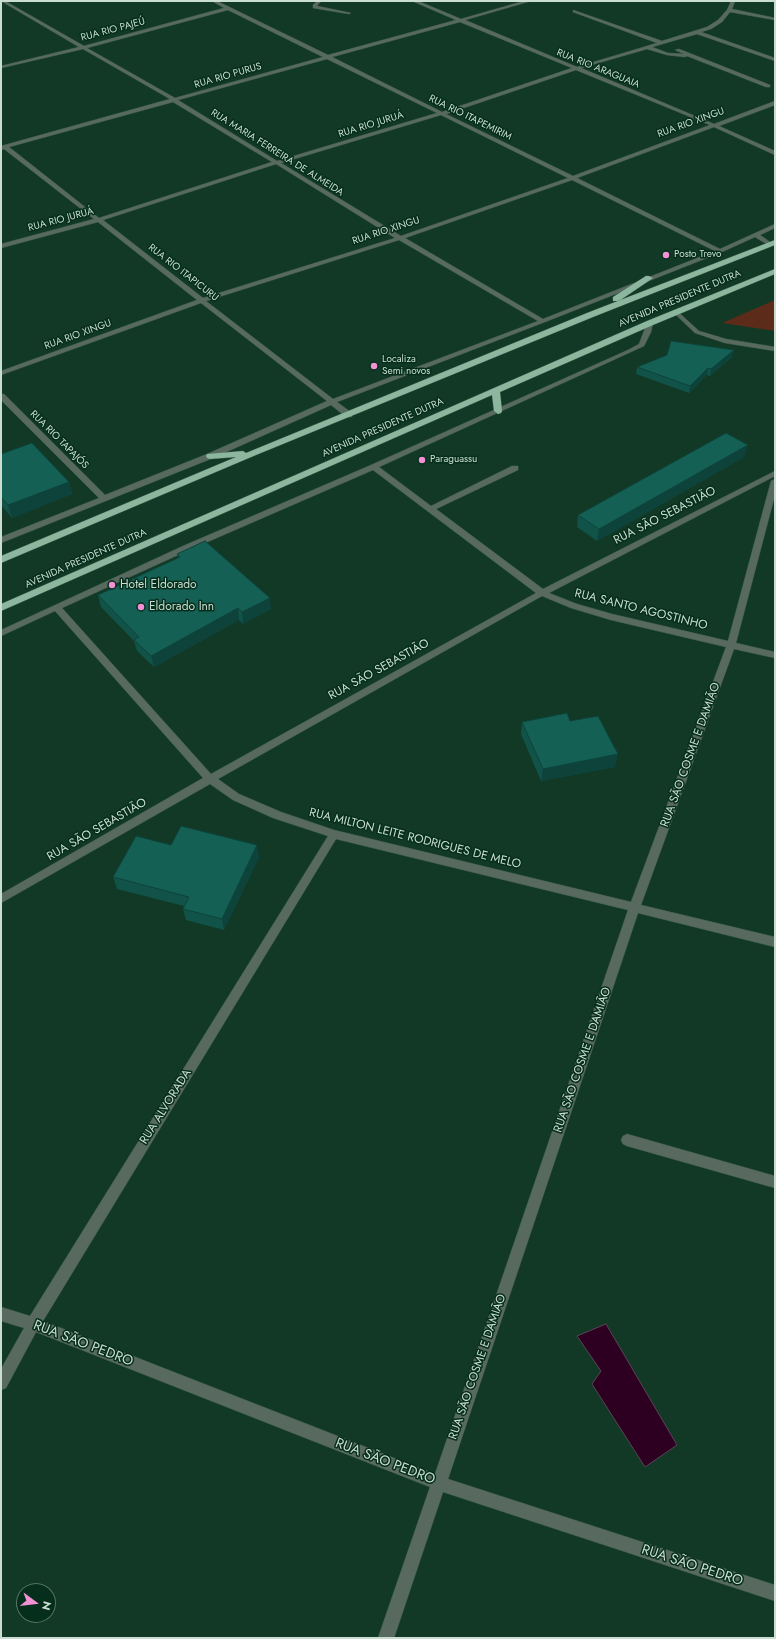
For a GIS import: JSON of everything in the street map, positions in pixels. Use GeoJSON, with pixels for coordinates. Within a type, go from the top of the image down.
{"type":"FeatureCollection","features":[{"type":"Feature","properties":{"kind":"highway","name":"AVENIDA PRESIDENTE DUTRA"},"geometry":{"type":"LineString","coordinates":[[1,560],[253,453],[349,415],[590,315],[773,243]]}},
{"type":"Feature","properties":{"kind":"highway","name":"AVENIDA PRESIDENTE DUTRA"},"geometry":{"type":"LineString","coordinates":[[1,608],[496,390],[650,323],[775,271]]}},
{"type":"Feature","properties":{"kind":"highway"},"geometry":{"type":"LineString","coordinates":[[590,315],[649,278]]}},
{"type":"Feature","properties":{"kind":"highway"},"geometry":{"type":"LineString","coordinates":[[496,390],[498,411]]}},
{"type":"Feature","properties":{"kind":"highway"},"geometry":{"type":"LineString","coordinates":[[210,456],[253,453]]}},
{"type":"Feature","properties":{"kind":"street","name":"RUA MARIA FERREIRA DE ALMEIDA"},"geometry":{"type":"LineString","coordinates":[[2,1],[176,101],[275,163],[400,238],[543,321]]}},
{"type":"Feature","properties":{"kind":"street","name":"RUA RIO ITAPEMIRIM"},"geometry":{"type":"LineString","coordinates":[[214,1],[440,114],[720,251]]}},
{"type":"Feature","properties":{"kind":"street"},"geometry":{"type":"LineString","coordinates":[[319,1],[315,6],[317,8],[349,13]]}},
{"type":"Feature","properties":{"kind":"street","name":"RUA RIO ARAGUAIA"},"geometry":{"type":"LineString","coordinates":[[414,1],[574,69],[712,125],[775,153]]}},
{"type":"Feature","properties":{"kind":"street","name":"RUA RIO PURUS"},"geometry":{"type":"LineString","coordinates":[[3,148],[176,101],[529,1]]}},
{"type":"Feature","properties":{"kind":"street","name":"RUA RIO JURUÁ"},"geometry":{"type":"LineString","coordinates":[[1,246],[98,220],[275,163],[440,114],[574,69],[709,28],[720,21],[729,10],[733,1]]}},
{"type":"Feature","properties":{"kind":"street","name":"RUA RIO PAJEÚ"},"geometry":{"type":"LineString","coordinates":[[1,67],[82,48],[229,8]]}},
{"type":"Feature","properties":{"kind":"street"},"geometry":{"type":"LineString","coordinates":[[729,10],[775,18]]}},
{"type":"Feature","properties":{"kind":"street"},"geometry":{"type":"LineString","coordinates":[[575,12],[660,42]]}},
{"type":"Feature","properties":{"kind":"street"},"geometry":{"type":"LineString","coordinates":[[696,32],[775,60]]}},
{"type":"Feature","properties":{"kind":"street"},"geometry":{"type":"LineString","coordinates":[[647,47],[667,54],[691,56]]}},
{"type":"Feature","properties":{"kind":"street"},"geometry":{"type":"LineString","coordinates":[[677,50],[768,86]]}},
{"type":"Feature","properties":{"kind":"street","name":"RUA RIO XINGU"},"geometry":{"type":"LineString","coordinates":[[1,373],[202,300],[400,238],[573,178],[712,125],[775,103]]}},
{"type":"Feature","properties":{"kind":"street","name":"RUA RIO ITAPICURU"},"geometry":{"type":"LineString","coordinates":[[3,148],[333,401],[349,415]]}},
{"type":"Feature","properties":{"kind":"street"},"geometry":{"type":"LineString","coordinates":[[1,540],[210,456],[333,401],[543,321],[720,251],[775,226]]}},
{"type":"Feature","properties":{"kind":"street"},"geometry":{"type":"LineString","coordinates":[[754,235],[773,243]]}},
{"type":"Feature","properties":{"kind":"street"},"geometry":{"type":"LineString","coordinates":[[676,312],[696,332],[725,341],[775,349]]}},
{"type":"Feature","properties":{"kind":"street"},"geometry":{"type":"LineString","coordinates":[[1,633],[186,548],[374,468],[642,345],[650,323]]}},
{"type":"Feature","properties":{"kind":"street","name":"RUA RIO TAPAJÓS"},"geometry":{"type":"LineString","coordinates":[[1,396],[103,498]]}},
{"type":"Feature","properties":{"kind":"street","name":"RUA SANTO AGOSTINHO"},"geometry":{"type":"LineString","coordinates":[[374,468],[542,593],[574,606],[611,617],[775,655]]}},
{"type":"Feature","properties":{"kind":"street"},"geometry":{"type":"LineString","coordinates":[[430,509],[515,468]]}},
{"type":"Feature","properties":{"kind":"street","name":"RUA SÃO SEBASTIÃO"},"geometry":{"type":"LineString","coordinates":[[1,899],[210,779],[542,593],[775,473]]}},
{"type":"Feature","properties":{"kind":"street","name":"RUA SÃO COSME E DAMIÃO"},"geometry":{"type":"LineString","coordinates":[[386,1638],[635,907],[731,645],[775,482]]}},
{"type":"Feature","properties":{"kind":"street","name":"RUA MILTON LEITE RODRIGUES DE MELO"},"geometry":{"type":"LineString","coordinates":[[56,608],[210,779],[236,797],[270,812],[334,834],[775,942]]}},
{"type":"Feature","properties":{"kind":"street","name":"RUA ALVORADA"},"geometry":{"type":"LineString","coordinates":[[1,1383],[33,1324],[334,834]]}},
{"type":"Feature","properties":{"kind":"street"},"geometry":{"type":"LineString","coordinates":[[627,1140],[775,1182]]}},
{"type":"Feature","properties":{"kind":"street","name":"RUA SÃO PEDRO"},"geometry":{"type":"LineString","coordinates":[[1,1314],[33,1324],[439,1483],[775,1594]]}},
{"type":"Feature","properties":{"kind":"shaded area"},"geometry":{"type":"Polygon","coordinates":[[[775,300],[775,331],[722,323],[775,300]]]}},
{"type":"Feature","properties":{"kind":"shaded area"},"geometry":{"type":"Polygon","coordinates":[[[606,1324],[677,1445],[645,1467],[592,1384],[601,1371],[577,1336],[606,1324]]]}},
{"type":"Feature","properties":{"kind":"building"},"geometry":{"type":"Polygon","coordinates":[[[671,341],[734,350],[711,369],[708,368],[690,386],[637,367],[667,355],[671,341]]]}},
{"type":"Feature","properties":{"kind":"building"},"geometry":{"type":"Polygon","coordinates":[[[726,433],[748,445],[599,529],[578,515],[726,433]]]}},
{"type":"Feature","properties":{"kind":"building"},"geometry":{"type":"Polygon","coordinates":[[[32,443],[69,482],[8,505],[1,497],[1,454],[32,443]]]}},
{"type":"Feature","properties":{"kind":"building"},"geometry":{"type":"Polygon","coordinates":[[[205,541],[270,598],[242,612],[238,608],[151,656],[134,640],[139,637],[98,595],[180,557],[177,554],[205,541]]]}},
{"type":"Feature","properties":{"kind":"building"},"geometry":{"type":"Polygon","coordinates":[[[567,713],[570,721],[598,716],[618,754],[543,769],[522,722],[567,713]]]}},
{"type":"Feature","properties":{"kind":"building"},"geometry":{"type":"Polygon","coordinates":[[[181,826],[257,845],[222,919],[183,909],[189,897],[113,877],[136,836],[171,845],[181,826]]]}},
{"type":"Feature","properties":{"kind":"place","name":"Posto Trevo"},"geometry":{"type":"Point","coordinates":[666,255]}},
{"type":"Feature","properties":{"kind":"place","name":"Localiza Semi novos"},"geometry":{"type":"Point","coordinates":[374,366]}},
{"type":"Feature","properties":{"kind":"place","name":"Paraguassu"},"geometry":{"type":"Point","coordinates":[422,460]}},
{"type":"Feature","properties":{"kind":"place","name":"Hotel Eldorado"},"geometry":{"type":"Point","coordinates":[112,585]}},
{"type":"Feature","properties":{"kind":"place","name":"Eldorado Inn"},"geometry":{"type":"Point","coordinates":[141,607]}}]}
